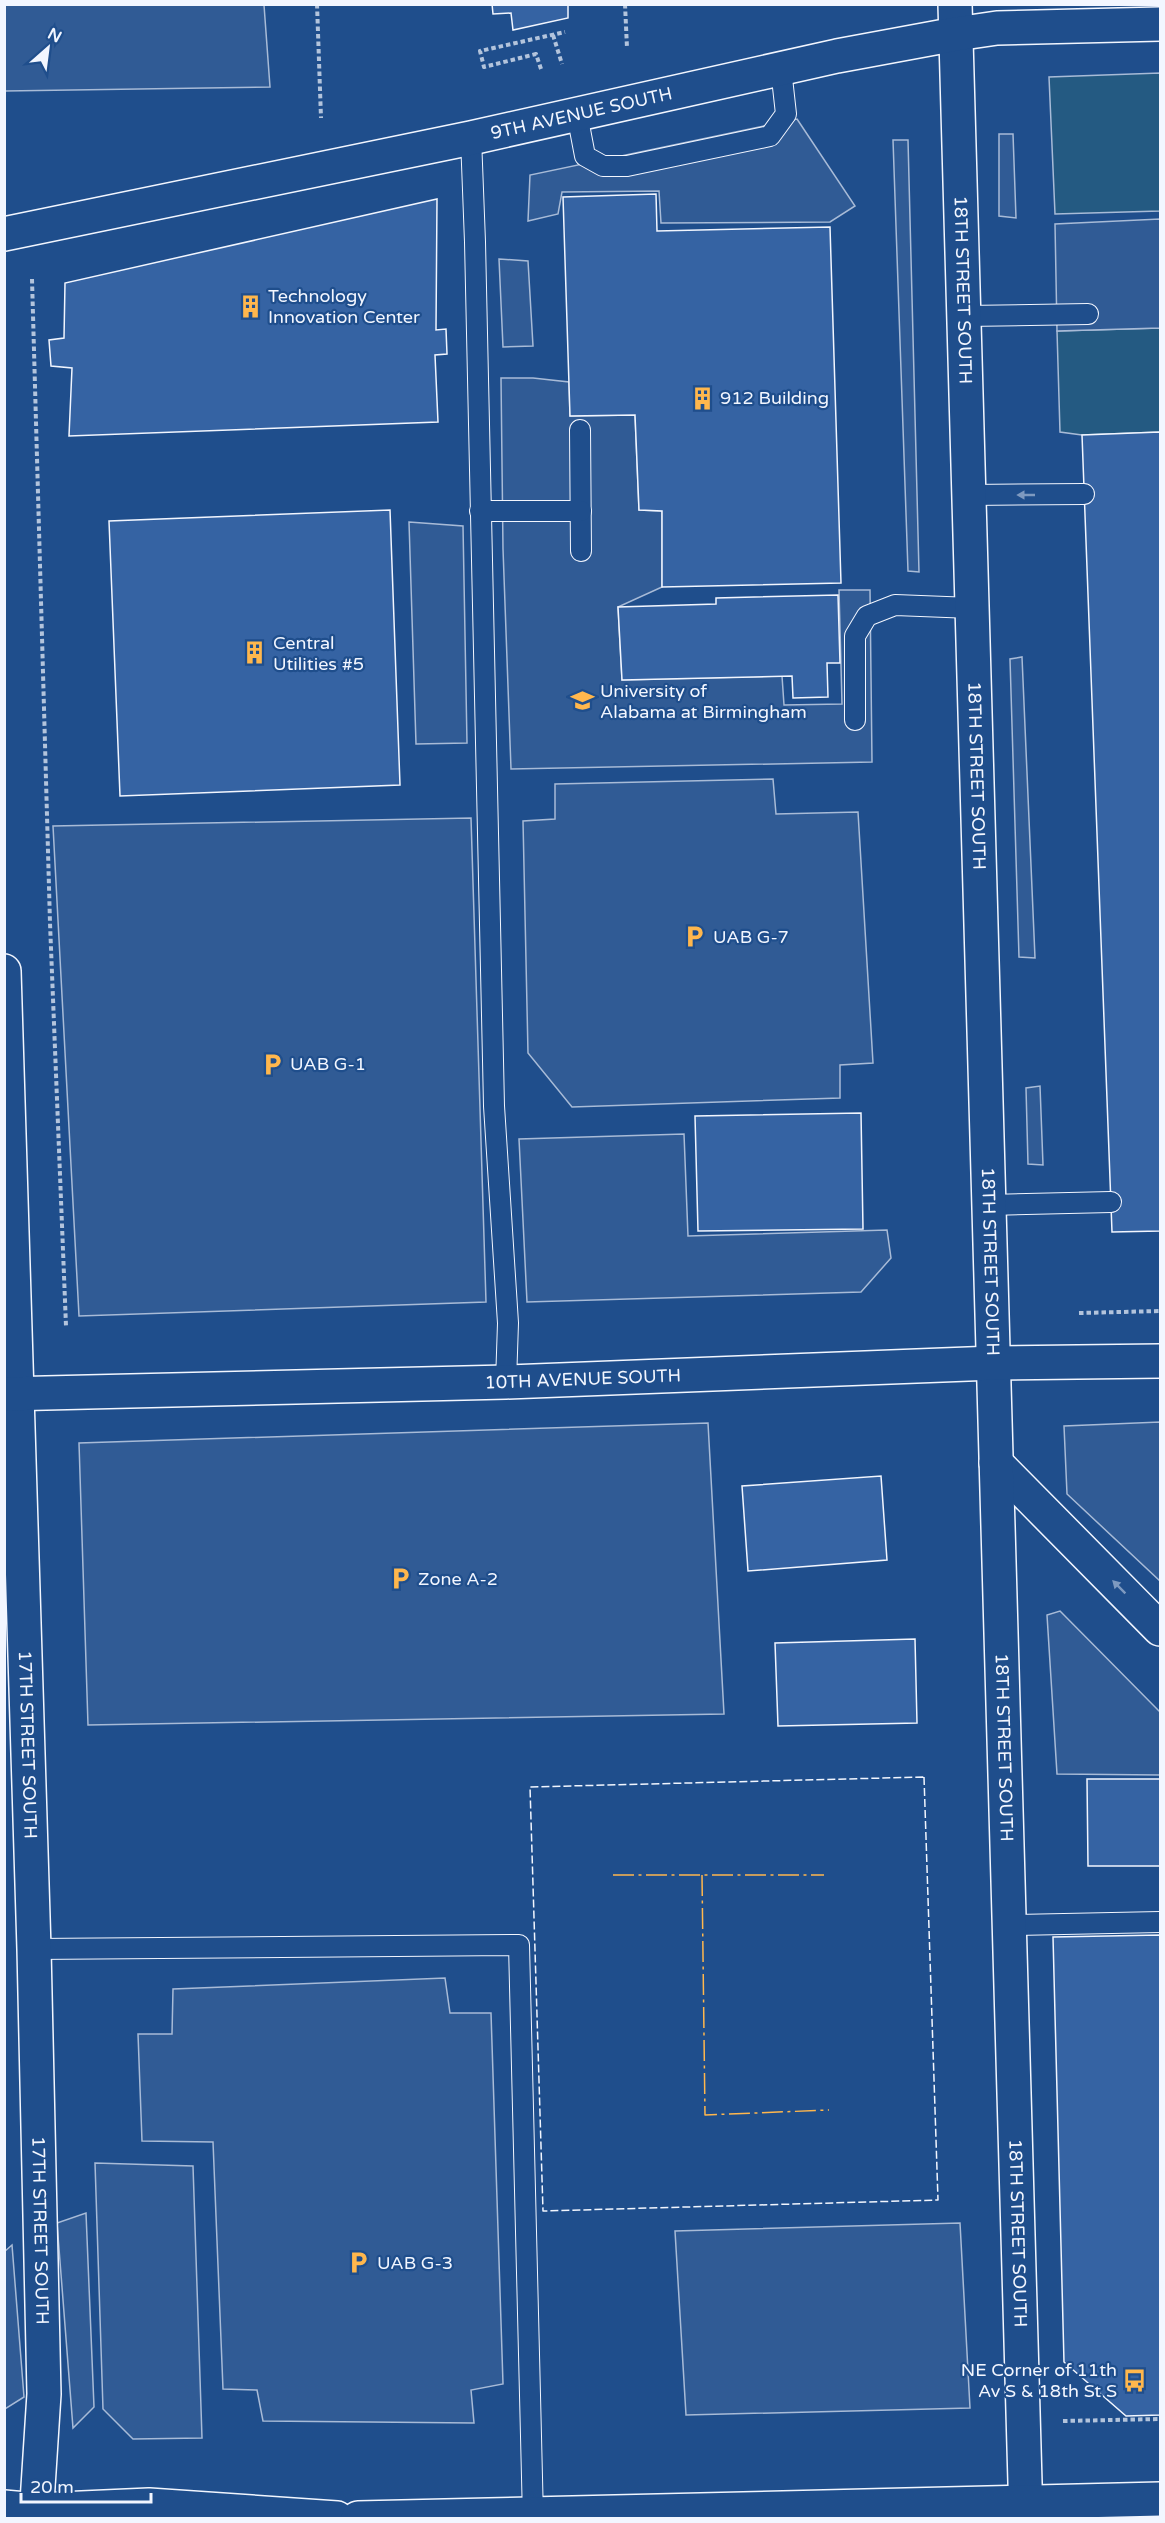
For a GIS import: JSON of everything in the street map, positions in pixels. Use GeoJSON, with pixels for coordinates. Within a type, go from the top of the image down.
{"type":"FeatureCollection","features":[{"type":"Feature","properties":{"kind":"street","name":"9TH AVENUE SOUTH"},"geometry":{"type":"LineString","coordinates":[[4,234],[471,138],[781,69],[955,19],[997,28],[1161,24]]}},
{"type":"Feature","properties":{"kind":"street","name":"18TH STREET SOUTH"},"geometry":{"type":"LineString","coordinates":[[955,19],[1026,2510]]}},
{"type":"Feature","properties":{"kind":"street","name":"17TH STREET SOUTH"},"geometry":{"type":"LineString","coordinates":[[4,971],[11,1394],[34,1949],[44,2394],[36,2514]]}},
{"type":"Feature","properties":{"kind":"street","name":"10TH AVENUE SOUTH"},"geometry":{"type":"LineString","coordinates":[[11,1394],[506,1382],[994,1363],[1161,1361]]}},
{"type":"Feature","properties":{"kind":"street"},"geometry":{"type":"LineString","coordinates":[[996,1463],[1161,1629]]}},
{"type":"Feature","properties":{"kind":"street"},"geometry":{"type":"LineString","coordinates":[[358,2518],[1026,2510],[1161,2499]]}},
{"type":"Feature","properties":{"kind":"street"},"geometry":{"type":"LineString","coordinates":[[4,2507],[36,2514],[149,2505],[337,2518]]}},
{"type":"Feature","properties":{"kind":"lane"},"geometry":{"type":"LineString","coordinates":[[577,114],[585,156],[603,166],[627,166],[770,136],[786,114],[781,69]]}},
{"type":"Feature","properties":{"kind":"lane"},"geometry":{"type":"LineString","coordinates":[[471,138],[494,1106],[508,1323],[506,1382]]}},
{"type":"Feature","properties":{"kind":"lane"},"geometry":{"type":"LineString","coordinates":[[964,316],[1088,314]]}},
{"type":"Feature","properties":{"kind":"lane"},"geometry":{"type":"LineString","coordinates":[[580,430],[581,551]]}},
{"type":"Feature","properties":{"kind":"lane"},"geometry":{"type":"LineString","coordinates":[[969,495],[1084,494]]}},
{"type":"Feature","properties":{"kind":"lane"},"geometry":{"type":"LineString","coordinates":[[480,511],[580,511]]}},
{"type":"Feature","properties":{"kind":"lane"},"geometry":{"type":"LineString","coordinates":[[855,720],[855,636],[867,616],[895,605],[972,608]]}},
{"type":"Feature","properties":{"kind":"lane"},"geometry":{"type":"LineString","coordinates":[[989,1205],[1111,1202]]}},
{"type":"Feature","properties":{"kind":"lane"},"geometry":{"type":"LineString","coordinates":[[1010,1925],[1161,1922]]}},
{"type":"Feature","properties":{"kind":"lane"},"geometry":{"type":"LineString","coordinates":[[34,1949],[519,1945],[533,2516]]}},
{"type":"Feature","properties":{"kind":"path"},"geometry":{"type":"LineString","coordinates":[[317,4],[321,118]]}},
{"type":"Feature","properties":{"kind":"path"},"geometry":{"type":"LineString","coordinates":[[625,4],[627,48]]}},
{"type":"Feature","properties":{"kind":"path"},"geometry":{"type":"LineString","coordinates":[[541,69],[536,54],[484,67],[480,51],[565,32]]}},
{"type":"Feature","properties":{"kind":"path"},"geometry":{"type":"LineString","coordinates":[[553,35],[562,64]]}},
{"type":"Feature","properties":{"kind":"path"},"geometry":{"type":"LineString","coordinates":[[32,279],[50,923],[66,1326]]}},
{"type":"Feature","properties":{"kind":"path"},"geometry":{"type":"LineString","coordinates":[[1079,1313],[1161,1311]]}},
{"type":"Feature","properties":{"kind":"path"},"geometry":{"type":"LineString","coordinates":[[1023,2421],[1161,2419]]}},
{"type":"Feature","properties":{"kind":"shaded area"},"geometry":{"type":"Polygon","coordinates":[[[4,5],[264,5],[270,87],[5,91],[4,5]]]}},
{"type":"Feature","properties":{"kind":"shaded area"},"geometry":{"type":"Polygon","coordinates":[[[1160,73],[1160,211],[1055,214],[1049,77],[1160,73]]]}},
{"type":"Feature","properties":{"kind":"shaded area"},"geometry":{"type":"Polygon","coordinates":[[[797,119],[855,206],[830,222],[661,223],[659,191],[562,192],[558,214],[528,221],[530,175],[797,119]]]}},
{"type":"Feature","properties":{"kind":"shaded area"},"geometry":{"type":"Polygon","coordinates":[[[999,134],[1013,134],[1016,218],[999,216],[999,134]]]}},
{"type":"Feature","properties":{"kind":"shaded area"},"geometry":{"type":"Polygon","coordinates":[[[893,140],[908,140],[919,572],[908,571],[893,140]]]}},
{"type":"Feature","properties":{"kind":"shaded area"},"geometry":{"type":"Polygon","coordinates":[[[1160,219],[1160,328],[1057,331],[1055,224],[1160,219]]]}},
{"type":"Feature","properties":{"kind":"shaded area"},"geometry":{"type":"Polygon","coordinates":[[[499,259],[528,261],[533,346],[503,347],[499,259]]]}},
{"type":"Feature","properties":{"kind":"shaded area"},"geometry":{"type":"Polygon","coordinates":[[[1160,328],[1160,432],[1082,435],[1060,432],[1057,331],[1160,328]]]}},
{"type":"Feature","properties":{"kind":"shaded area"},"geometry":{"type":"Polygon","coordinates":[[[501,378],[533,378],[569,382],[570,416],[635,415],[639,510],[662,511],[662,587],[618,607],[622,680],[782,676],[784,705],[842,704],[839,590],[870,590],[872,762],[511,769],[503,549],[501,378]]]}},
{"type":"Feature","properties":{"kind":"shaded area"},"geometry":{"type":"Polygon","coordinates":[[[409,522],[463,526],[467,743],[416,744],[409,522]]]}},
{"type":"Feature","properties":{"kind":"shaded area"},"geometry":{"type":"Polygon","coordinates":[[[1022,657],[1035,958],[1019,957],[1010,659],[1022,657]]]}},
{"type":"Feature","properties":{"kind":"shaded area","name":"UAB G-7"},"geometry":{"type":"Polygon","coordinates":[[[773,779],[776,814],[858,812],[873,1063],[840,1065],[840,1098],[572,1107],[528,1053],[523,821],[555,819],[555,784],[773,779]]]}},
{"type":"Feature","properties":{"kind":"shaded area","name":"UAB G-1"},"geometry":{"type":"Polygon","coordinates":[[[471,818],[486,1302],[79,1316],[53,826],[471,818]]]}},
{"type":"Feature","properties":{"kind":"shaded area"},"geometry":{"type":"Polygon","coordinates":[[[1040,1086],[1043,1165],[1028,1164],[1026,1088],[1040,1086]]]}},
{"type":"Feature","properties":{"kind":"shaded area"},"geometry":{"type":"Polygon","coordinates":[[[684,1134],[688,1236],[887,1230],[891,1258],[861,1292],[527,1302],[519,1139],[684,1134]]]}},
{"type":"Feature","properties":{"kind":"shaded area"},"geometry":{"type":"Polygon","coordinates":[[[1160,1422],[1160,1581],[1067,1494],[1064,1426],[1160,1422]]]}},
{"type":"Feature","properties":{"kind":"shaded area","name":"Zone A-2"},"geometry":{"type":"Polygon","coordinates":[[[708,1423],[724,1714],[88,1725],[79,1443],[708,1423]]]}},
{"type":"Feature","properties":{"kind":"shaded area"},"geometry":{"type":"Polygon","coordinates":[[[1060,1611],[1160,1712],[1160,1775],[1057,1774],[1047,1615],[1060,1611]]]}},
{"type":"Feature","properties":{"kind":"shaded area","name":"UAB G-3"},"geometry":{"type":"Polygon","coordinates":[[[445,1978],[450,2013],[491,2013],[503,2384],[471,2390],[474,2423],[263,2421],[257,2390],[223,2389],[213,2142],[142,2141],[138,2034],[172,2034],[173,1989],[445,1978]]]}},
{"type":"Feature","properties":{"kind":"shaded area"},"geometry":{"type":"Polygon","coordinates":[[[95,2163],[193,2166],[202,2438],[133,2439],[103,2409],[95,2163]]]}},
{"type":"Feature","properties":{"kind":"shaded area"},"geometry":{"type":"Polygon","coordinates":[[[86,2213],[94,2407],[73,2428],[57,2223],[86,2213]]]}},
{"type":"Feature","properties":{"kind":"shaded area"},"geometry":{"type":"Polygon","coordinates":[[[960,2223],[970,2408],[686,2415],[675,2231],[960,2223]]]}},
{"type":"Feature","properties":{"kind":"shaded area"},"geometry":{"type":"Polygon","coordinates":[[[12,2245],[24,2397],[5,2409],[4,2252],[12,2245]]]}},
{"type":"Feature","properties":{"kind":"building"},"geometry":{"type":"Polygon","coordinates":[[[492,4],[568,4],[568,18],[513,30],[511,13],[493,14],[492,4]]]}},
{"type":"Feature","properties":{"kind":"building","name":"912 Building"},"geometry":{"type":"Polygon","coordinates":[[[656,194],[657,231],[830,227],[841,583],[662,587],[662,511],[639,510],[635,415],[570,416],[563,197],[656,194]]]}},
{"type":"Feature","properties":{"kind":"building","name":"Technology Innovation Center"},"geometry":{"type":"Polygon","coordinates":[[[437,199],[436,330],[446,329],[447,354],[435,355],[438,422],[69,436],[72,368],[51,366],[49,340],[64,338],[65,283],[437,199]]]}},
{"type":"Feature","properties":{"kind":"building"},"geometry":{"type":"Polygon","coordinates":[[[1160,432],[1160,1231],[1112,1232],[1082,435],[1160,432]]]}},
{"type":"Feature","properties":{"kind":"building","name":"Central Utilities #5"},"geometry":{"type":"Polygon","coordinates":[[[390,510],[400,785],[120,796],[109,521],[390,510]]]}},
{"type":"Feature","properties":{"kind":"building"},"geometry":{"type":"Polygon","coordinates":[[[838,595],[840,663],[827,663],[828,697],[793,698],[792,676],[622,680],[618,607],[716,604],[716,598],[838,595]]]}},
{"type":"Feature","properties":{"kind":"building"},"geometry":{"type":"Polygon","coordinates":[[[861,1113],[863,1229],[698,1231],[695,1116],[861,1113]]]}},
{"type":"Feature","properties":{"kind":"building"},"geometry":{"type":"Polygon","coordinates":[[[881,1476],[887,1560],[748,1571],[742,1486],[881,1476]]]}},
{"type":"Feature","properties":{"kind":"building"},"geometry":{"type":"Polygon","coordinates":[[[915,1639],[917,1723],[778,1726],[775,1643],[915,1639]]]}},
{"type":"Feature","properties":{"kind":"building"},"geometry":{"type":"Polygon","coordinates":[[[1087,1779],[1160,1779],[1160,1866],[1088,1866],[1087,1779]]]}},
{"type":"Feature","properties":{"kind":"building"},"geometry":{"type":"Polygon","coordinates":[[[1160,1935],[1160,2415],[1126,2416],[1064,2362],[1053,1937],[1160,1935]]]}},
{"type":"Feature","properties":{"kind":"fence"},"geometry":{"type":"LineString","coordinates":[[924,1777],[938,2200],[543,2211],[530,1787],[924,1777]]}},
{"type":"Feature","properties":{"kind":"power"},"geometry":{"type":"LineString","coordinates":[[613,1875],[824,1875]]}},
{"type":"Feature","properties":{"kind":"power"},"geometry":{"type":"LineString","coordinates":[[702,1875],[705,2115],[829,2110]]}},
{"type":"Feature","properties":{"kind":"place","name":"Technology Innovation Center"},"geometry":{"type":"Point","coordinates":[250,306]}},
{"type":"Feature","properties":{"kind":"place","name":"912 Building"},"geometry":{"type":"Point","coordinates":[702,398]}},
{"type":"Feature","properties":{"kind":"place","name":"Central Utilities #5"},"geometry":{"type":"Point","coordinates":[255,653]}},
{"type":"Feature","properties":{"kind":"place","name":"University of Alabama at Birmingham"},"geometry":{"type":"Point","coordinates":[582,701]}},
{"type":"Feature","properties":{"kind":"place","name":"UAB G-7"},"geometry":{"type":"Point","coordinates":[695,937]}},
{"type":"Feature","properties":{"kind":"place","name":"UAB G-1"},"geometry":{"type":"Point","coordinates":[272,1064]}},
{"type":"Feature","properties":{"kind":"place","name":"Zone A-2"},"geometry":{"type":"Point","coordinates":[400,1579]}},
{"type":"Feature","properties":{"kind":"place","name":"UAB G-3"},"geometry":{"type":"Point","coordinates":[359,2263]}},
{"type":"Feature","properties":{"kind":"place","name":"NE Corner of 11th Av S & 18th St S"},"geometry":{"type":"Point","coordinates":[1135,2380]}}]}
